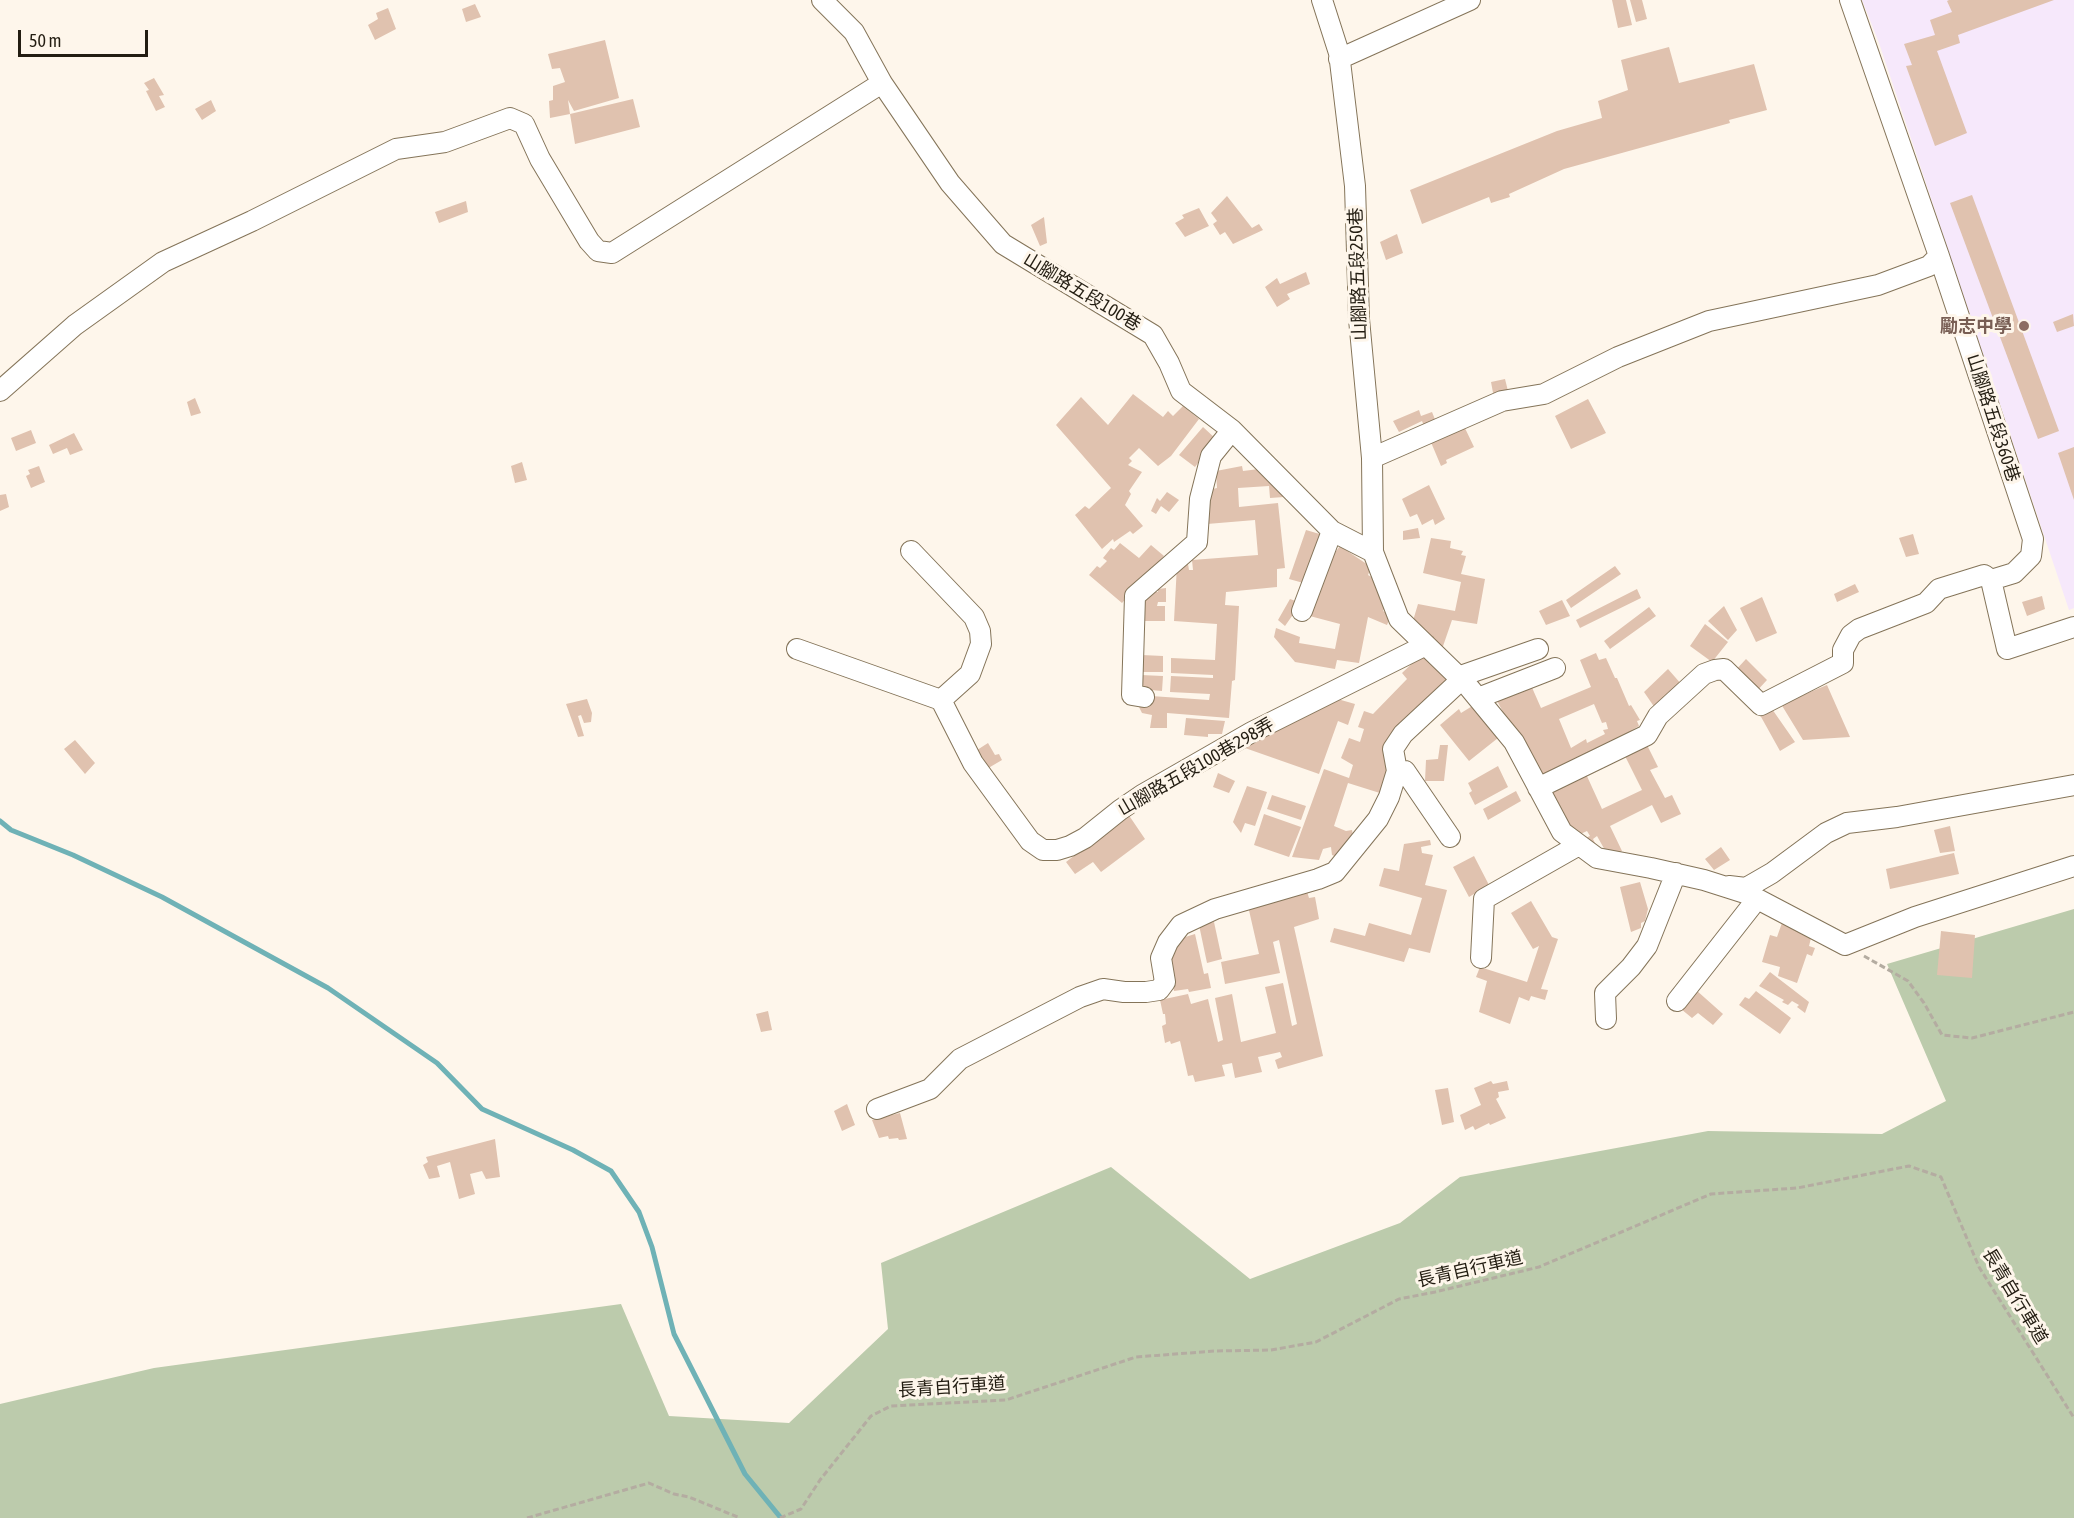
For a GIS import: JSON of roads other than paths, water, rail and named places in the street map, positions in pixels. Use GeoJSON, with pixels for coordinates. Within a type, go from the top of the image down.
{"type":"FeatureCollection","features":[{"type":"Feature","properties":{"kind":"lane","name":"山腳路五段100巷"},"geometry":{"type":"LineString","coordinates":[[822,0],[854,32],[882,84],[950,183],[1003,244],[1153,335],[1181,391],[1232,430],[1332,531],[1373,552]]}},
{"type":"Feature","properties":{"kind":"lane","name":"山腳路五段250巷"},"geometry":{"type":"LineString","coordinates":[[1322,0],[1339,59],[1355,186],[1359,320],[1372,458],[1373,552]]}},
{"type":"Feature","properties":{"kind":"lane"},"geometry":{"type":"LineString","coordinates":[[1339,59],[1470,0]]}},
{"type":"Feature","properties":{"kind":"lane","name":"山腳路五段360巷"},"geometry":{"type":"LineString","coordinates":[[1538,788],[1647,735],[1658,716],[1704,675],[1724,669],[1761,705],[1843,663],[1843,650],[1851,635],[1859,629],[1926,603],[1939,589],[1984,575],[1991,580],[2014,573],[2031,556],[2033,540],[1939,256],[1850,0]]}},
{"type":"Feature","properties":{"kind":"lane"},"geometry":{"type":"LineString","coordinates":[[0,391],[75,325],[163,262],[252,221],[396,149],[445,142],[510,118],[524,124],[540,159],[589,241],[598,251],[612,253],[882,84]]}},
{"type":"Feature","properties":{"kind":"lane"},"geometry":{"type":"LineString","coordinates":[[1372,458],[1502,401],[1544,394],[1618,357],[1709,321],[1878,285],[1929,266],[1939,256]]}},
{"type":"Feature","properties":{"kind":"lane"},"geometry":{"type":"LineString","coordinates":[[1144,697],[1132,695],[1135,596],[1197,542],[1200,499],[1211,456],[1232,430]]}},
{"type":"Feature","properties":{"kind":"lane"},"geometry":{"type":"LineString","coordinates":[[1302,611],[1332,531]]}},
{"type":"Feature","properties":{"kind":"lane"},"geometry":{"type":"LineString","coordinates":[[797,649],[941,699],[970,674],[981,644],[980,631],[974,617],[911,551]]}},
{"type":"Feature","properties":{"kind":"lane"},"geometry":{"type":"LineString","coordinates":[[1373,552],[1399,619],[1478,698],[1514,742],[1562,832],[1597,858],[1677,873],[1724,886],[1757,899],[1845,945],[1915,917],[2074,866]]}},
{"type":"Feature","properties":{"kind":"lane"},"geometry":{"type":"LineString","coordinates":[[1991,580],[2007,649],[2074,627]]}},
{"type":"Feature","properties":{"kind":"lane","name":"山腳路五段100巷298弄"},"geometry":{"type":"LineString","coordinates":[[941,699],[974,763],[1030,841],[1043,850],[1057,850],[1085,838],[1142,795],[1252,732],[1426,645]]}},
{"type":"Feature","properties":{"kind":"lane"},"geometry":{"type":"LineString","coordinates":[[877,1109],[930,1089],[960,1059],[1080,997],[1103,988],[1124,992],[1159,990],[1165,982],[1161,958],[1168,942],[1181,925],[1215,909],[1335,872],[1378,819],[1389,797],[1397,771],[1393,749],[1402,734],[1460,678],[1538,649]]}},
{"type":"Feature","properties":{"kind":"lane"},"geometry":{"type":"LineString","coordinates":[[1478,698],[1555,668]]}},
{"type":"Feature","properties":{"kind":"lane"},"geometry":{"type":"LineString","coordinates":[[1397,771],[1405,771],[1450,837]]}},
{"type":"Feature","properties":{"kind":"lane"},"geometry":{"type":"LineString","coordinates":[[1724,886],[1746,888],[1772,873],[1826,833],[1847,823],[1897,817],[2074,785]]}},
{"type":"Feature","properties":{"kind":"lane"},"geometry":{"type":"LineString","coordinates":[[1481,958],[1484,899],[1579,846]]}},
{"type":"Feature","properties":{"kind":"lane"},"geometry":{"type":"LineString","coordinates":[[1606,1019],[1605,993],[1631,968],[1647,946],[1677,873]]}},
{"type":"Feature","properties":{"kind":"lane"},"geometry":{"type":"LineString","coordinates":[[1677,1001],[1757,899]]}},
{"type":"Feature","properties":{"kind":"waterway"},"geometry":{"type":"LineString","coordinates":[[0,821],[11,830],[73,855],[162,897],[328,988],[437,1063],[482,1109],[573,1150],[611,1171],[639,1212],[652,1247],[674,1334],[745,1474],[781,1518]]}},
{"type":"Feature","properties":{"kind":"place","name":"勵志中學"},"geometry":{"type":"Point","coordinates":[2024,326]}}]}
